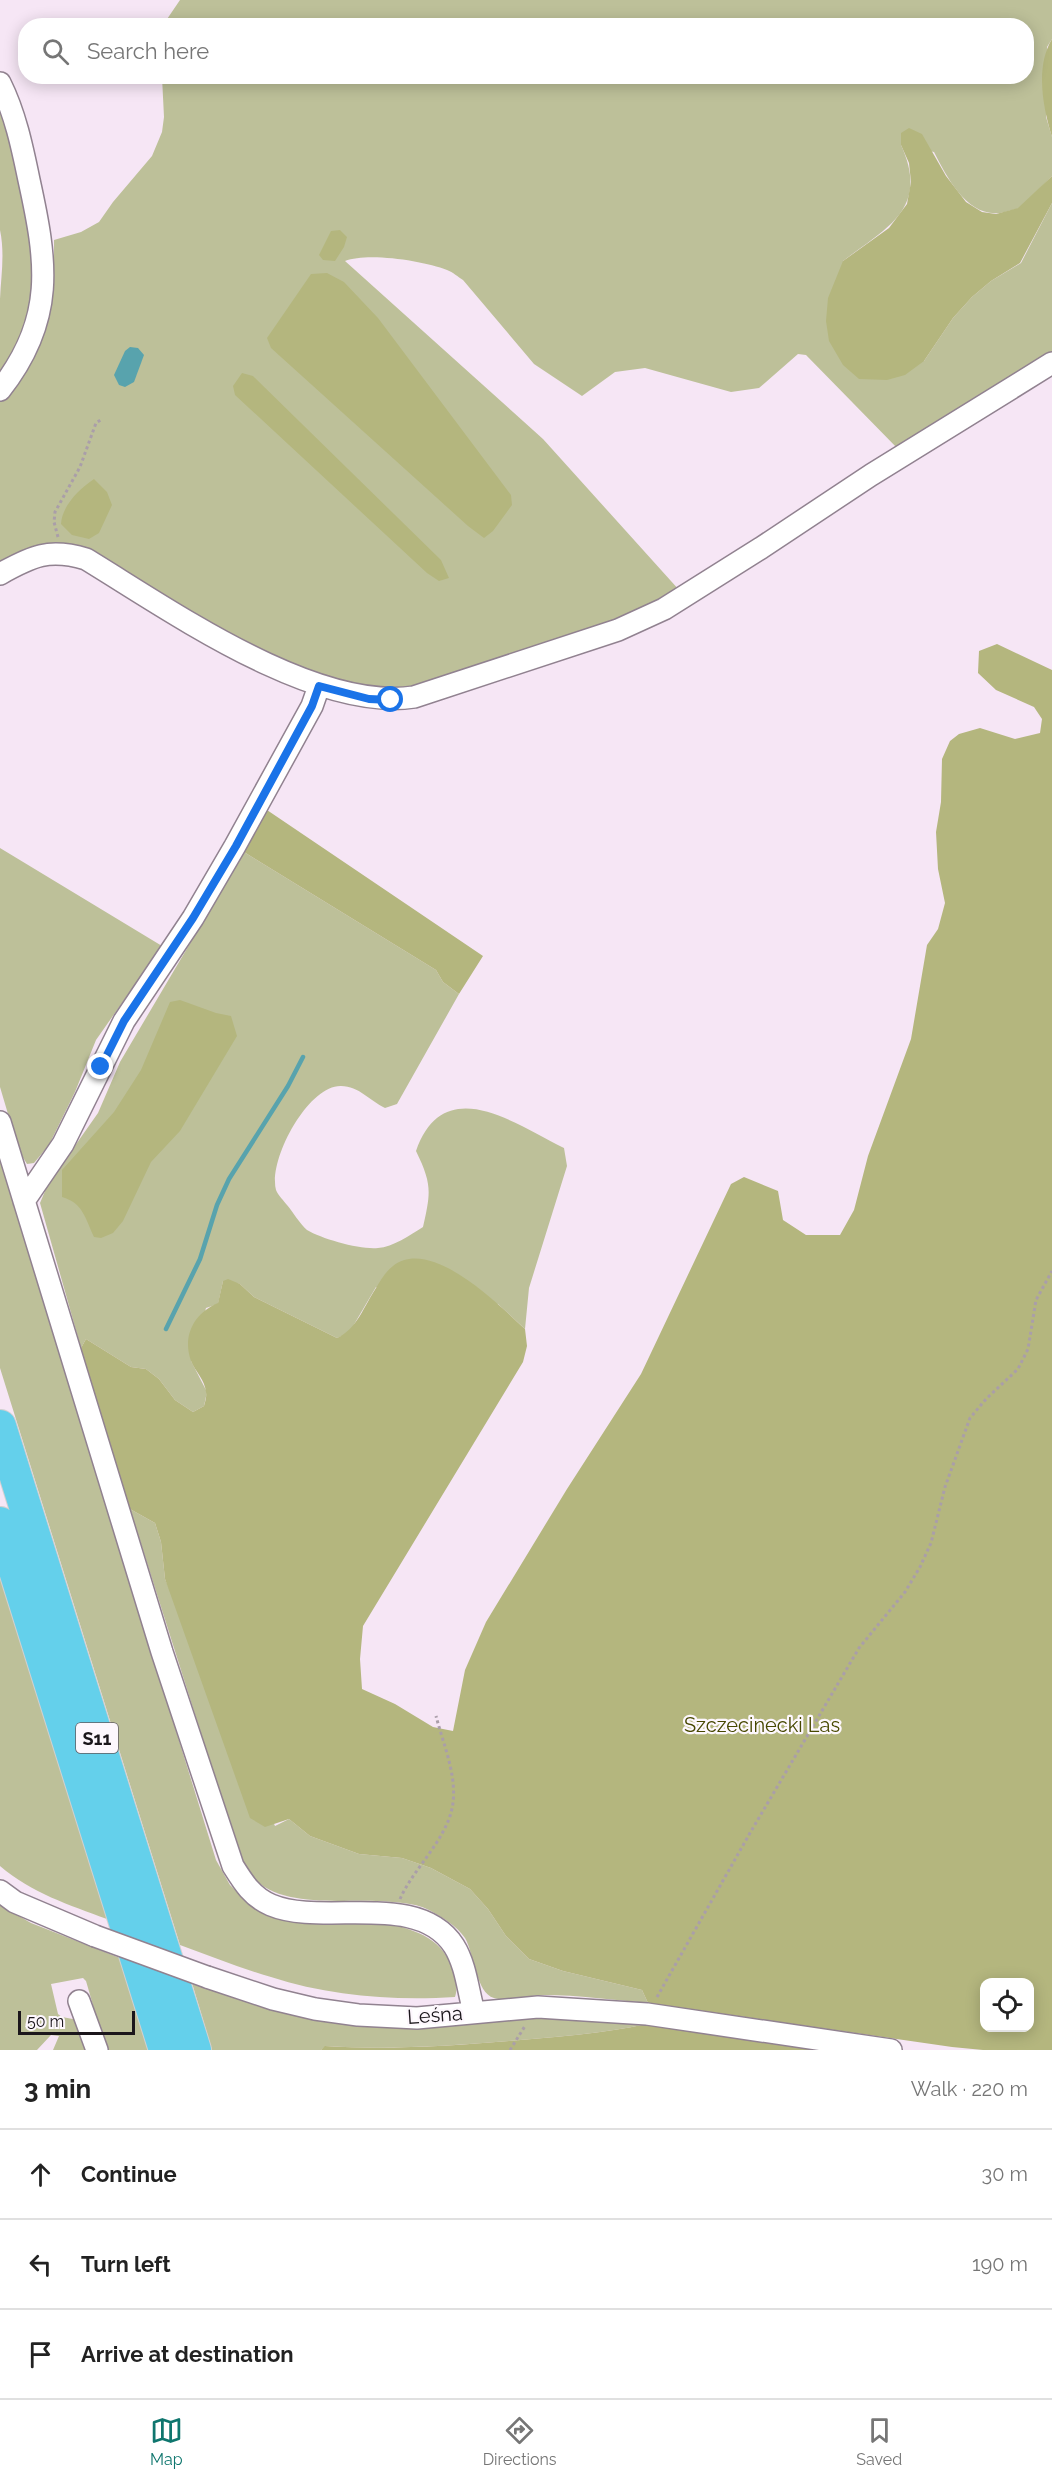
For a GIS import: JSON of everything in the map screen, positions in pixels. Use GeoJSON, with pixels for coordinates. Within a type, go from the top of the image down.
{"type":"FeatureCollection","features":[{"type":"Feature","properties":{"kind":"highway","name":"S11"},"geometry":{"type":"LineString","coordinates":[[0,1426],[195,2050]]}},
{"type":"Feature","properties":{"kind":"highway","name":"S11"},"geometry":{"type":"LineString","coordinates":[[0,1523],[165,2050]]}},
{"type":"Feature","properties":{"kind":"street"},"geometry":{"type":"LineString","coordinates":[[0,83],[10,103],[22,147],[41,235],[44,267],[42,300],[30,342],[18,366],[0,390]]}},
{"type":"Feature","properties":{"kind":"street"},"geometry":{"type":"LineString","coordinates":[[0,574],[33,556],[61,553],[86,559],[250,655],[319,686],[369,699],[414,698],[642,620],[690,593],[862,481],[1052,363]]}},
{"type":"Feature","properties":{"kind":"street"},"geometry":{"type":"LineString","coordinates":[[24,1201],[63,1144],[124,1021],[193,918],[236,846],[312,706],[319,686]]}},
{"type":"Feature","properties":{"kind":"street"},"geometry":{"type":"LineString","coordinates":[[0,1122],[162,1652],[233,1866],[248,1890],[270,1905],[294,1911],[393,1914],[415,1919],[439,1930],[453,1945],[460,1959],[474,2012]]}},
{"type":"Feature","properties":{"kind":"street","name":"Leśna"},"geometry":{"type":"LineString","coordinates":[[0,1892],[15,1902],[94,1936],[273,1999],[315,2009],[358,2015],[417,2018],[538,2007],[647,2014],[891,2050]]}},
{"type":"Feature","properties":{"kind":"street"},"geometry":{"type":"LineString","coordinates":[[79,2001],[97,2050]]}},
{"type":"Feature","properties":{"kind":"path"},"geometry":{"type":"LineString","coordinates":[[61,553],[54,522],[55,512],[80,467],[96,423],[102,419]]}},
{"type":"Feature","properties":{"kind":"path"},"geometry":{"type":"LineString","coordinates":[[647,2014],[859,1648],[905,1592],[920,1567],[931,1544],[945,1487],[970,1418],[987,1398],[1018,1370],[1028,1348],[1036,1300],[1046,1278],[1052,1271]]}},
{"type":"Feature","properties":{"kind":"path"},"geometry":{"type":"LineString","coordinates":[[393,1914],[401,1895],[451,1815],[453,1795],[451,1773],[436,1716]]}},
{"type":"Feature","properties":{"kind":"path"},"geometry":{"type":"LineString","coordinates":[[510,2050],[538,2007]]}},
{"type":"Feature","properties":{"kind":"green space"},"geometry":{"type":"Polygon","coordinates":[[[180,0],[1052,0],[1052,39],[1047,47],[1046,117],[1052,137],[1052,176],[1019,208],[992,213],[970,204],[961,196],[934,152],[901,145],[909,167],[910,185],[907,201],[888,226],[843,261],[924,361],[953,318],[972,297],[991,281],[1021,263],[1052,203],[1052,354],[899,450],[806,355],[798,354],[759,388],[731,392],[645,368],[615,372],[582,396],[534,364],[463,280],[451,272],[425,264],[396,259],[355,258],[345,261],[543,439],[680,591],[640,615],[424,686],[365,689],[276,660],[90,555],[0,564],[0,402],[7,396],[49,308],[54,279],[54,240],[81,232],[99,222],[152,156],[162,132],[164,117],[162,84],[1034,84],[1034,18],[168,18],[180,0]]]}},
{"type":"Feature","properties":{"kind":"green space"},"geometry":{"type":"Polygon","coordinates":[[[1052,39],[1052,137],[1044,101],[1042,75],[1047,50],[1052,39]]]}},
{"type":"Feature","properties":{"kind":"green space"},"geometry":{"type":"Polygon","coordinates":[[[0,102],[35,240],[36,290],[22,339],[0,374],[2,256],[0,102]]]}},
{"type":"Feature","properties":{"kind":"green space"},"geometry":{"type":"Polygon","coordinates":[[[909,128],[922,134],[946,176],[966,202],[982,212],[996,214],[1018,208],[1052,176],[1052,203],[1020,263],[991,281],[972,297],[953,318],[924,361],[905,375],[887,380],[859,379],[843,365],[829,341],[826,321],[828,298],[843,261],[889,228],[907,204],[911,182],[909,163],[901,145],[901,133],[909,128]]]}},
{"type":"Feature","properties":{"kind":"green space"},"geometry":{"type":"Polygon","coordinates":[[[340,230],[347,237],[344,247],[335,261],[323,260],[319,255],[331,231],[340,230]]]}},
{"type":"Feature","properties":{"kind":"green space"},"geometry":{"type":"Polygon","coordinates":[[[327,273],[344,282],[378,318],[511,495],[512,505],[493,531],[484,538],[271,348],[267,338],[311,274],[327,273]]]}},
{"type":"Feature","properties":{"kind":"green space"},"geometry":{"type":"Polygon","coordinates":[[[242,373],[253,376],[441,560],[449,578],[439,581],[427,573],[235,395],[233,386],[242,373]]]}},
{"type":"Feature","properties":{"kind":"green space"},"geometry":{"type":"Polygon","coordinates":[[[94,479],[107,492],[112,505],[99,533],[89,539],[72,535],[61,524],[64,511],[72,498],[94,479]]]}},
{"type":"Feature","properties":{"kind":"green space","name":"Szczecinecki Las"},"geometry":{"type":"Polygon","coordinates":[[[997,644],[1052,670],[1052,2050],[983,2050],[952,2047],[648,2003],[642,1990],[563,1971],[529,1959],[506,1936],[488,1909],[470,1889],[431,1868],[402,1858],[359,1854],[310,1836],[289,1819],[265,1827],[250,1818],[165,1579],[161,1542],[155,1523],[130,1509],[81,1348],[86,1339],[131,1367],[146,1369],[159,1379],[175,1400],[193,1412],[204,1406],[206,1394],[204,1384],[191,1361],[189,1334],[202,1313],[218,1303],[223,1281],[228,1279],[240,1284],[254,1297],[337,1338],[355,1323],[388,1271],[393,1266],[409,1259],[426,1260],[445,1266],[464,1277],[525,1329],[527,1346],[523,1362],[363,1626],[360,1659],[362,1689],[395,1704],[433,1727],[453,1731],[465,1670],[486,1622],[567,1489],[641,1374],[731,1184],[744,1177],[778,1191],[783,1220],[806,1235],[840,1235],[854,1210],[868,1156],[911,1039],[927,945],[938,929],[945,903],[938,869],[936,832],[941,802],[942,759],[950,741],[959,734],[980,728],[1015,739],[1040,733],[1042,719],[1034,707],[996,690],[978,673],[979,651],[997,644]]]}},
{"type":"Feature","properties":{"kind":"green space"},"geometry":{"type":"Polygon","coordinates":[[[264,808],[483,956],[459,994],[443,982],[436,970],[244,852],[264,808]]]}},
{"type":"Feature","properties":{"kind":"green space"},"geometry":{"type":"Polygon","coordinates":[[[0,848],[162,946],[96,1040],[75,1092],[49,1145],[34,1163],[27,1164],[19,1151],[0,1087],[0,848]]]}},
{"type":"Feature","properties":{"kind":"green space"},"geometry":{"type":"Polygon","coordinates":[[[244,852],[436,970],[443,982],[459,994],[397,1104],[385,1108],[353,1088],[341,1086],[328,1089],[316,1098],[293,1126],[278,1161],[275,1177],[276,1190],[307,1230],[352,1246],[378,1248],[401,1240],[423,1227],[429,1196],[425,1172],[416,1151],[428,1127],[444,1114],[462,1109],[482,1110],[503,1117],[564,1148],[567,1166],[529,1288],[525,1329],[498,1304],[376,1287],[349,1333],[337,1338],[254,1297],[240,1284],[223,1281],[218,1304],[206,1308],[191,1361],[207,1392],[204,1406],[193,1412],[175,1400],[159,1379],[146,1369],[131,1367],[86,1339],[81,1348],[40,1203],[48,1184],[98,1113],[120,1062],[244,852]]]}},
{"type":"Feature","properties":{"kind":"green space"},"geometry":{"type":"Polygon","coordinates":[[[180,1000],[231,1016],[237,1036],[180,1131],[151,1162],[123,1221],[113,1233],[101,1238],[94,1237],[79,1207],[62,1197],[62,1170],[114,1112],[141,1070],[170,1002],[180,1000]]]}},
{"type":"Feature","properties":{"kind":"green space"},"geometry":{"type":"Polygon","coordinates":[[[0,1148],[87,1443],[216,1860],[230,1885],[248,1902],[385,1923],[408,1929],[428,1938],[437,1944],[450,1962],[456,1983],[455,1997],[362,1996],[316,1989],[225,1962],[180,1945],[0,1368],[0,1148]]]}},
{"type":"Feature","properties":{"kind":"green space"},"geometry":{"type":"Polygon","coordinates":[[[130,1509],[155,1523],[161,1542],[165,1579],[275,1826],[289,1819],[310,1836],[359,1854],[402,1858],[431,1868],[470,1889],[488,1909],[506,1936],[529,1959],[563,1971],[642,1990],[648,2003],[557,1995],[494,1998],[488,1995],[479,1981],[465,1938],[454,1926],[429,1910],[396,1902],[297,1898],[281,1895],[257,1881],[244,1863],[236,1842],[130,1509]]]}},
{"type":"Feature","properties":{"kind":"green space"},"geometry":{"type":"Polygon","coordinates":[[[0,1575],[107,1919],[38,1891],[0,1866],[0,1575]]]}},
{"type":"Feature","properties":{"kind":"green space"},"geometry":{"type":"Polygon","coordinates":[[[0,1905],[31,1923],[120,1958],[149,2050],[106,2050],[86,1981],[83,1978],[51,1984],[58,2014],[78,2020],[89,2050],[53,2050],[59,2036],[51,2035],[37,2050],[0,2050],[0,1905]]]}},
{"type":"Feature","properties":{"kind":"green space"},"geometry":{"type":"Polygon","coordinates":[[[192,1983],[273,2010],[350,2025],[439,2027],[548,2017],[646,2024],[578,2035],[440,2046],[372,2048],[326,2046],[321,2050],[212,2050],[192,1983]]]}},
{"type":"Feature","properties":{"kind":"green space"},"geometry":{"type":"Polygon","coordinates":[[[646,2024],[820,2050],[321,2050],[325,2046],[417,2047],[509,2041],[595,2033],[646,2024]]]}},
{"type":"Feature","properties":{"kind":"water"},"geometry":{"type":"Polygon","coordinates":[[[130,347],[138,348],[144,355],[134,382],[125,387],[119,385],[114,375],[125,351],[130,347]]]}},
{"type":"Feature","properties":{"kind":"waterway"},"geometry":{"type":"LineString","coordinates":[[166,1329],[200,1259],[217,1205],[229,1179],[288,1086],[303,1057]]}},
{"type":"Feature","properties":{"kind":"route"},"geometry":{"type":"LineString","coordinates":[[101,1067],[124,1021],[193,918],[236,846],[312,706],[319,686],[369,699],[391,700]]}}]}
